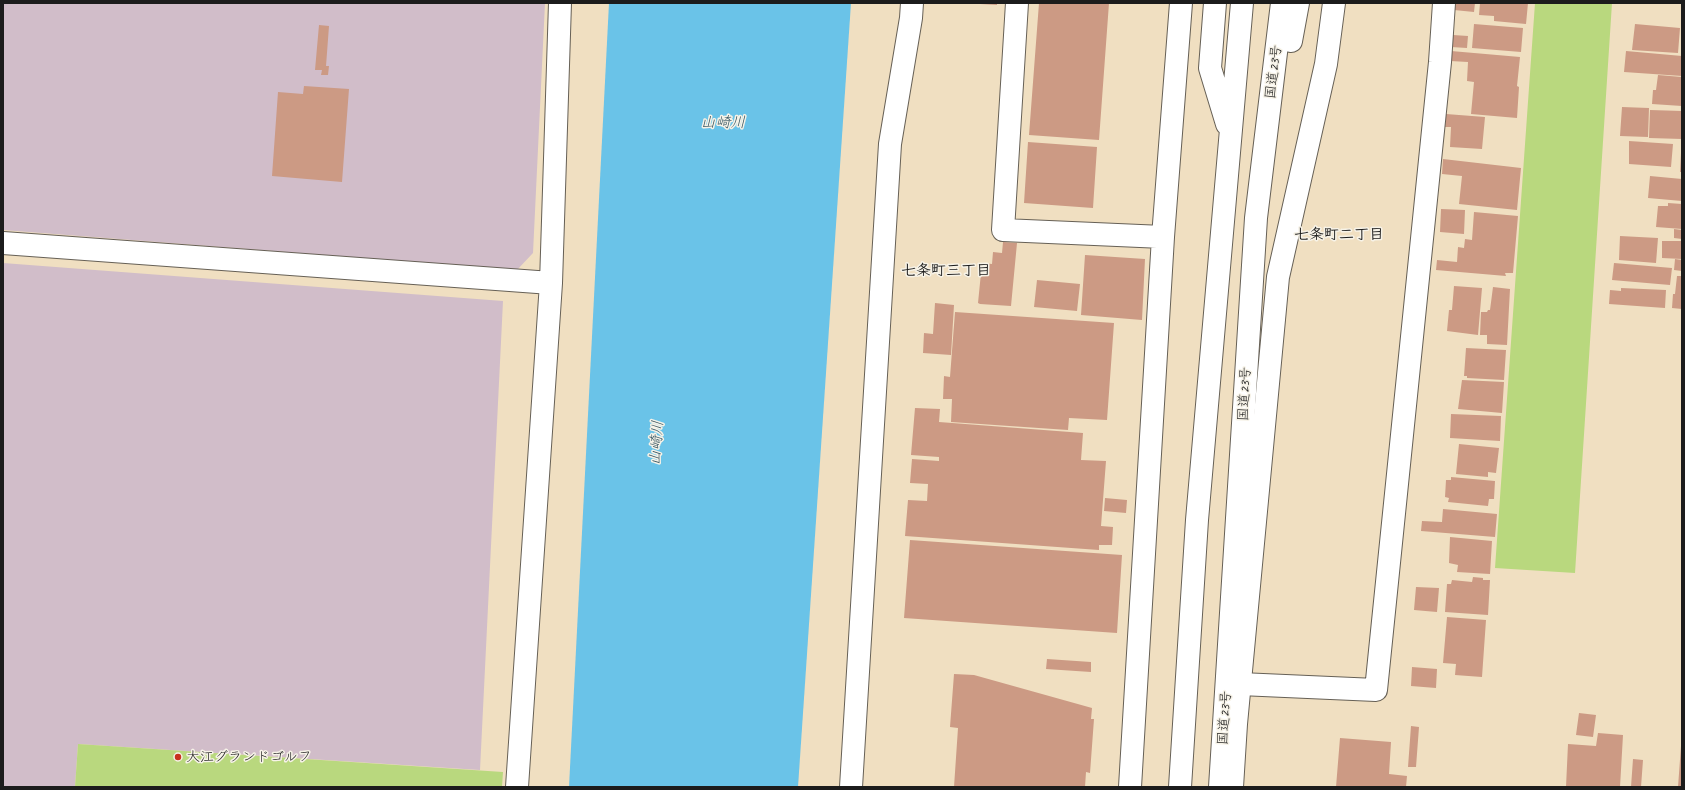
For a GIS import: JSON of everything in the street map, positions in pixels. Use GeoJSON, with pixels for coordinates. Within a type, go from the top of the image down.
{"type":"FeatureCollection","features":[{"type":"Feature","properties":{"kind":"main road"},"geometry":{"type":"LineString","coordinates":[[517,787],[551,283],[560,3]]}},
{"type":"Feature","properties":{"kind":"main road"},"geometry":{"type":"LineString","coordinates":[[851,787],[890,144],[911,18],[912,3]]}},
{"type":"Feature","properties":{"kind":"main road"},"geometry":{"type":"LineString","coordinates":[[1017,3],[1002,230],[1163,236]]}},
{"type":"Feature","properties":{"kind":"main road"},"geometry":{"type":"LineString","coordinates":[[1130,787],[1163,236],[1181,3]]}},
{"type":"Feature","properties":{"kind":"main road"},"geometry":{"type":"LineString","coordinates":[[1215,3],[1210,68],[1230,135]]}},
{"type":"Feature","properties":{"kind":"main road"},"geometry":{"type":"LineString","coordinates":[[1180,787],[1198,512],[1242,3]]}},
{"type":"Feature","properties":{"kind":"main road","name":"国道23号"},"geometry":{"type":"LineString","coordinates":[[1220,787],[1256,218],[1282,3]]}},
{"type":"Feature","properties":{"kind":"main road"},"geometry":{"type":"LineString","coordinates":[[1256,218],[1298,3]]}},
{"type":"Feature","properties":{"kind":"main road"},"geometry":{"type":"LineString","coordinates":[[1232,787],[1240,684],[1278,277],[1326,64],[1334,3]]}},
{"type":"Feature","properties":{"kind":"main road"},"geometry":{"type":"LineString","coordinates":[[1240,684],[1376,690],[1440,62],[1444,3]]}},
{"type":"Feature","properties":{"kind":"main road"},"geometry":{"type":"LineString","coordinates":[[3,243],[551,283]]}},
{"type":"Feature","properties":{"kind":"shaded area"},"geometry":{"type":"Polygon","coordinates":[[[3,3],[545,3],[533,253],[517,270],[3,230],[3,3]]]}},
{"type":"Feature","properties":{"kind":"shaded area"},"geometry":{"type":"Polygon","coordinates":[[[3,263],[503,301],[480,770],[78,744],[75,787],[3,787],[3,263]]]}},
{"type":"Feature","properties":{"kind":"green space"},"geometry":{"type":"Polygon","coordinates":[[[1535,3],[1612,3],[1575,573],[1495,568],[1535,3]]]}},
{"type":"Feature","properties":{"kind":"green space","name":"大江グランドゴルフ"},"geometry":{"type":"Polygon","coordinates":[[[78,744],[503,772],[502,787],[75,787],[78,744]]]}},
{"type":"Feature","properties":{"kind":"water","name":"山崎川"},"geometry":{"type":"Polygon","coordinates":[[[609,3],[851,3],[798,787],[569,787],[609,3]]]}},
{"type":"Feature","properties":{"kind":"building"},"geometry":{"type":"Polygon","coordinates":[[[997,3],[997,5],[980,4],[997,3]]]}},
{"type":"Feature","properties":{"kind":"building"},"geometry":{"type":"Polygon","coordinates":[[[1039,3],[1109,3],[1099,140],[1029,135],[1039,3]]]}},
{"type":"Feature","properties":{"kind":"building"},"geometry":{"type":"Polygon","coordinates":[[[1454,3],[1475,3],[1474,12],[1454,10],[1454,3]]]}},
{"type":"Feature","properties":{"kind":"building"},"geometry":{"type":"Polygon","coordinates":[[[1480,3],[1528,3],[1526,24],[1494,21],[1494,16],[1479,15],[1480,3]]]}},
{"type":"Feature","properties":{"kind":"building"},"geometry":{"type":"Polygon","coordinates":[[[1474,24],[1523,28],[1521,52],[1472,48],[1474,24]]]}},
{"type":"Feature","properties":{"kind":"building"},"geometry":{"type":"Polygon","coordinates":[[[1635,24],[1680,28],[1678,53],[1632,50],[1635,24]]]}},
{"type":"Feature","properties":{"kind":"building"},"geometry":{"type":"Polygon","coordinates":[[[319,25],[329,26],[326,66],[329,66],[328,75],[321,75],[322,70],[315,70],[319,25]]]}},
{"type":"Feature","properties":{"kind":"building"},"geometry":{"type":"Polygon","coordinates":[[[1453,35],[1468,36],[1467,48],[1451,47],[1453,35]]]}},
{"type":"Feature","properties":{"kind":"building"},"geometry":{"type":"Polygon","coordinates":[[[1451,51],[1520,57],[1517,86],[1519,87],[1517,118],[1471,114],[1474,82],[1467,81],[1468,62],[1450,61],[1451,51]]]}},
{"type":"Feature","properties":{"kind":"building"},"geometry":{"type":"Polygon","coordinates":[[[1626,51],[1682,56],[1682,76],[1624,72],[1626,51]]]}},
{"type":"Feature","properties":{"kind":"building"},"geometry":{"type":"Polygon","coordinates":[[[1658,75],[1682,77],[1682,106],[1652,104],[1653,90],[1656,90],[1658,75]]]}},
{"type":"Feature","properties":{"kind":"building"},"geometry":{"type":"Polygon","coordinates":[[[304,86],[349,89],[342,182],[272,176],[278,92],[303,94],[304,86]]]}},
{"type":"Feature","properties":{"kind":"building"},"geometry":{"type":"Polygon","coordinates":[[[1622,107],[1649,108],[1648,137],[1620,136],[1622,107]]]}},
{"type":"Feature","properties":{"kind":"building"},"geometry":{"type":"Polygon","coordinates":[[[1650,110],[1682,111],[1682,139],[1649,138],[1650,110]]]}},
{"type":"Feature","properties":{"kind":"building"},"geometry":{"type":"Polygon","coordinates":[[[1446,114],[1485,117],[1482,149],[1450,147],[1451,127],[1445,127],[1446,114]]]}},
{"type":"Feature","properties":{"kind":"building"},"geometry":{"type":"Polygon","coordinates":[[[1629,141],[1673,144],[1671,167],[1629,164],[1629,141]]]}},
{"type":"Feature","properties":{"kind":"building"},"geometry":{"type":"Polygon","coordinates":[[[1028,142],[1097,147],[1093,208],[1024,203],[1028,142]]]}},
{"type":"Feature","properties":{"kind":"building"},"geometry":{"type":"Polygon","coordinates":[[[1681,153],[1682,172],[1680,172],[1681,153]]]}},
{"type":"Feature","properties":{"kind":"building"},"geometry":{"type":"Polygon","coordinates":[[[1443,159],[1521,168],[1517,210],[1459,204],[1462,176],[1442,174],[1443,159]]]}},
{"type":"Feature","properties":{"kind":"building"},"geometry":{"type":"Polygon","coordinates":[[[1650,176],[1682,179],[1682,201],[1648,198],[1650,176]]]}},
{"type":"Feature","properties":{"kind":"building"},"geometry":{"type":"Polygon","coordinates":[[[1668,203],[1682,204],[1682,229],[1656,227],[1658,206],[1668,206],[1668,203]]]}},
{"type":"Feature","properties":{"kind":"building"},"geometry":{"type":"Polygon","coordinates":[[[1441,209],[1465,210],[1464,234],[1440,232],[1441,209]]]}},
{"type":"Feature","properties":{"kind":"building"},"geometry":{"type":"Polygon","coordinates":[[[1474,212],[1518,216],[1513,273],[1505,273],[1506,276],[1436,270],[1437,260],[1457,262],[1458,247],[1464,248],[1465,239],[1472,240],[1474,212]]]}},
{"type":"Feature","properties":{"kind":"building"},"geometry":{"type":"Polygon","coordinates":[[[1674,229],[1682,230],[1682,239],[1674,238],[1674,229]]]}},
{"type":"Feature","properties":{"kind":"building"},"geometry":{"type":"Polygon","coordinates":[[[1620,236],[1658,238],[1656,263],[1619,260],[1620,236]]]}},
{"type":"Feature","properties":{"kind":"building"},"geometry":{"type":"Polygon","coordinates":[[[1662,241],[1682,241],[1682,259],[1662,258],[1662,241]]]}},
{"type":"Feature","properties":{"kind":"building"},"geometry":{"type":"Polygon","coordinates":[[[1003,242],[1017,243],[1011,306],[980,304],[978,303],[982,263],[992,264],[993,252],[1002,253],[1003,242]]]}},
{"type":"Feature","properties":{"kind":"building"},"geometry":{"type":"Polygon","coordinates":[[[1085,255],[1145,259],[1142,320],[1081,315],[1085,255]]]}},
{"type":"Feature","properties":{"kind":"building"},"geometry":{"type":"Polygon","coordinates":[[[1675,259],[1682,260],[1682,271],[1674,270],[1675,259]]]}},
{"type":"Feature","properties":{"kind":"building"},"geometry":{"type":"Polygon","coordinates":[[[1614,263],[1672,268],[1670,285],[1612,280],[1614,263]]]}},
{"type":"Feature","properties":{"kind":"building"},"geometry":{"type":"Polygon","coordinates":[[[1677,276],[1682,276],[1682,309],[1672,308],[1677,276]]]}},
{"type":"Feature","properties":{"kind":"building"},"geometry":{"type":"Polygon","coordinates":[[[1037,280],[1080,284],[1077,311],[1034,307],[1037,280]]]}},
{"type":"Feature","properties":{"kind":"building"},"geometry":{"type":"Polygon","coordinates":[[[1454,286],[1482,288],[1478,335],[1447,331],[1449,310],[1452,310],[1454,286]]]}},
{"type":"Feature","properties":{"kind":"building"},"geometry":{"type":"Polygon","coordinates":[[[1493,287],[1510,289],[1507,345],[1487,344],[1487,335],[1480,335],[1481,312],[1487,312],[1490,310],[1493,287]]]}},
{"type":"Feature","properties":{"kind":"building"},"geometry":{"type":"Polygon","coordinates":[[[1621,288],[1666,290],[1665,308],[1609,304],[1610,290],[1621,291],[1621,288]]]}},
{"type":"Feature","properties":{"kind":"building"},"geometry":{"type":"Polygon","coordinates":[[[935,303],[954,305],[951,355],[923,353],[924,333],[933,334],[935,303]]]}},
{"type":"Feature","properties":{"kind":"building"},"geometry":{"type":"Polygon","coordinates":[[[955,312],[1114,323],[1107,420],[1069,418],[1068,430],[951,422],[952,399],[943,399],[944,376],[950,377],[955,312]]]}},
{"type":"Feature","properties":{"kind":"building"},"geometry":{"type":"Polygon","coordinates":[[[1466,348],[1506,350],[1504,380],[1467,378],[1467,376],[1464,376],[1466,348]]]}},
{"type":"Feature","properties":{"kind":"building"},"geometry":{"type":"Polygon","coordinates":[[[1462,380],[1504,382],[1502,413],[1458,409],[1462,380]]]}},
{"type":"Feature","properties":{"kind":"building"},"geometry":{"type":"Polygon","coordinates":[[[915,408],[940,409],[939,422],[1083,433],[1081,460],[1106,461],[1101,526],[1113,527],[1112,545],[1099,545],[1099,550],[905,536],[908,500],[927,501],[928,484],[910,483],[912,459],[939,461],[939,457],[911,455],[915,408]]]}},
{"type":"Feature","properties":{"kind":"building"},"geometry":{"type":"Polygon","coordinates":[[[1451,414],[1501,416],[1500,441],[1450,438],[1451,414]]]}},
{"type":"Feature","properties":{"kind":"building"},"geometry":{"type":"Polygon","coordinates":[[[1459,444],[1499,448],[1496,473],[1488,472],[1488,477],[1456,474],[1459,444]]]}},
{"type":"Feature","properties":{"kind":"building"},"geometry":{"type":"Polygon","coordinates":[[[1451,477],[1495,481],[1494,499],[1489,499],[1488,506],[1448,502],[1449,498],[1445,497],[1446,480],[1451,480],[1451,477]]]}},
{"type":"Feature","properties":{"kind":"building"},"geometry":{"type":"Polygon","coordinates":[[[1105,498],[1127,500],[1126,513],[1104,511],[1105,498]]]}},
{"type":"Feature","properties":{"kind":"building"},"geometry":{"type":"Polygon","coordinates":[[[1443,509],[1497,514],[1495,537],[1421,531],[1422,521],[1442,522],[1443,509]]]}},
{"type":"Feature","properties":{"kind":"building"},"geometry":{"type":"Polygon","coordinates":[[[1450,537],[1492,541],[1490,574],[1457,572],[1458,565],[1449,563],[1450,537]]]}},
{"type":"Feature","properties":{"kind":"building"},"geometry":{"type":"Polygon","coordinates":[[[910,540],[1122,555],[1117,633],[904,618],[910,540]]]}},
{"type":"Feature","properties":{"kind":"building"},"geometry":{"type":"Polygon","coordinates":[[[1473,577],[1483,578],[1483,580],[1490,580],[1488,615],[1445,612],[1447,584],[1451,584],[1452,580],[1472,582],[1473,577]]]}},
{"type":"Feature","properties":{"kind":"building"},"geometry":{"type":"Polygon","coordinates":[[[1416,587],[1439,588],[1437,612],[1414,610],[1416,587]]]}},
{"type":"Feature","properties":{"kind":"building"},"geometry":{"type":"Polygon","coordinates":[[[1447,617],[1486,620],[1482,677],[1455,675],[1456,664],[1443,663],[1447,617]]]}},
{"type":"Feature","properties":{"kind":"building"},"geometry":{"type":"Polygon","coordinates":[[[1047,659],[1091,662],[1091,672],[1046,669],[1047,659]]]}},
{"type":"Feature","properties":{"kind":"building"},"geometry":{"type":"Polygon","coordinates":[[[1412,667],[1437,669],[1436,688],[1411,686],[1412,667]]]}},
{"type":"Feature","properties":{"kind":"building"},"geometry":{"type":"Polygon","coordinates":[[[954,674],[974,675],[1092,708],[1091,719],[1094,719],[1090,773],[1086,772],[1085,787],[954,787],[958,728],[950,727],[954,674]]]}},
{"type":"Feature","properties":{"kind":"building"},"geometry":{"type":"Polygon","coordinates":[[[1579,713],[1596,715],[1593,737],[1576,735],[1579,713]]]}},
{"type":"Feature","properties":{"kind":"building"},"geometry":{"type":"Polygon","coordinates":[[[1411,726],[1419,727],[1416,767],[1408,767],[1411,726]]]}},
{"type":"Feature","properties":{"kind":"building"},"geometry":{"type":"Polygon","coordinates":[[[1598,733],[1623,735],[1620,787],[1566,787],[1568,744],[1596,746],[1598,733]]]}},
{"type":"Feature","properties":{"kind":"building"},"geometry":{"type":"Polygon","coordinates":[[[1340,738],[1391,742],[1389,774],[1407,776],[1406,787],[1336,787],[1340,738]]]}},
{"type":"Feature","properties":{"kind":"building"},"geometry":{"type":"Polygon","coordinates":[[[1681,746],[1682,787],[1678,787],[1681,746]]]}},
{"type":"Feature","properties":{"kind":"building"},"geometry":{"type":"Polygon","coordinates":[[[1633,759],[1643,760],[1641,787],[1631,787],[1633,759]]]}},
{"type":"Feature","properties":{"kind":"place","name":"大江グランドゴルフ"},"geometry":{"type":"Point","coordinates":[178,757]}},
{"type":"Feature","properties":{"kind":"district","name":"七条町二丁目"},"geometry":{"type":"Point","coordinates":[1339,235]}},
{"type":"Feature","properties":{"kind":"district","name":"七条町三丁目"},"geometry":{"type":"Point","coordinates":[946,271]}}]}
